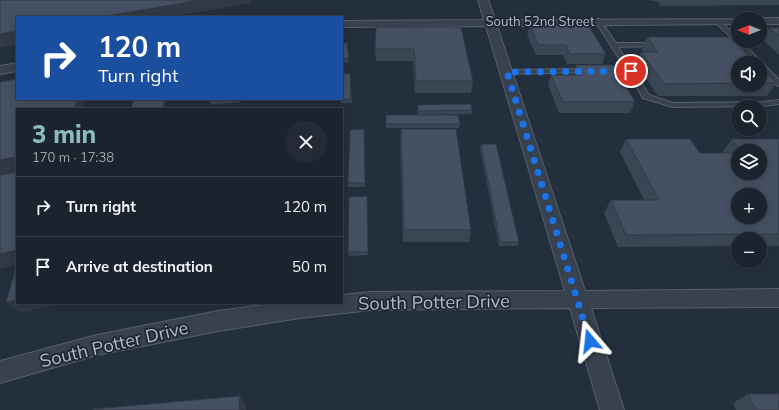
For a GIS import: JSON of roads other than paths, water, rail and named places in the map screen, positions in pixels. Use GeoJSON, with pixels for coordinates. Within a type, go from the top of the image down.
{"type":"FeatureCollection","features":[{"type":"Feature","properties":{"kind":"street"},"geometry":{"type":"LineString","coordinates":[[483,0],[507,72],[612,410]]}},
{"type":"Feature","properties":{"kind":"street","name":"South 52nd Street"},"geometry":{"type":"LineString","coordinates":[[343,24],[490,21],[731,21]]}},
{"type":"Feature","properties":{"kind":"street"},"geometry":{"type":"LineString","coordinates":[[767,21],[779,21]]}},
{"type":"Feature","properties":{"kind":"street"},"geometry":{"type":"LineString","coordinates":[[0,70],[16,67]]}},
{"type":"Feature","properties":{"kind":"street","name":"South Potter Drive"},"geometry":{"type":"LineString","coordinates":[[0,372],[97,345],[218,321],[300,309],[371,301],[779,298]]}},
{"type":"Feature","properties":{"kind":"lane"},"geometry":{"type":"LineString","coordinates":[[598,21],[646,96],[652,99],[673,105],[775,102]]}},
{"type":"Feature","properties":{"kind":"lane"},"geometry":{"type":"LineString","coordinates":[[717,21],[731,34]]}},
{"type":"Feature","properties":{"kind":"lane"},"geometry":{"type":"LineString","coordinates":[[613,45],[661,44]]}},
{"type":"Feature","properties":{"kind":"lane"},"geometry":{"type":"LineString","coordinates":[[717,44],[731,44]]}},
{"type":"Feature","properties":{"kind":"lane"},"geometry":{"type":"LineString","coordinates":[[745,48],[753,56]]}},
{"type":"Feature","properties":{"kind":"lane"},"geometry":{"type":"LineString","coordinates":[[507,72],[592,71]]}},
{"type":"Feature","properties":{"kind":"lane"},"geometry":{"type":"LineString","coordinates":[[600,71],[631,71]]}},
{"type":"Feature","properties":{"kind":"lane"},"geometry":{"type":"LineString","coordinates":[[767,71],[779,84]]}}]}
